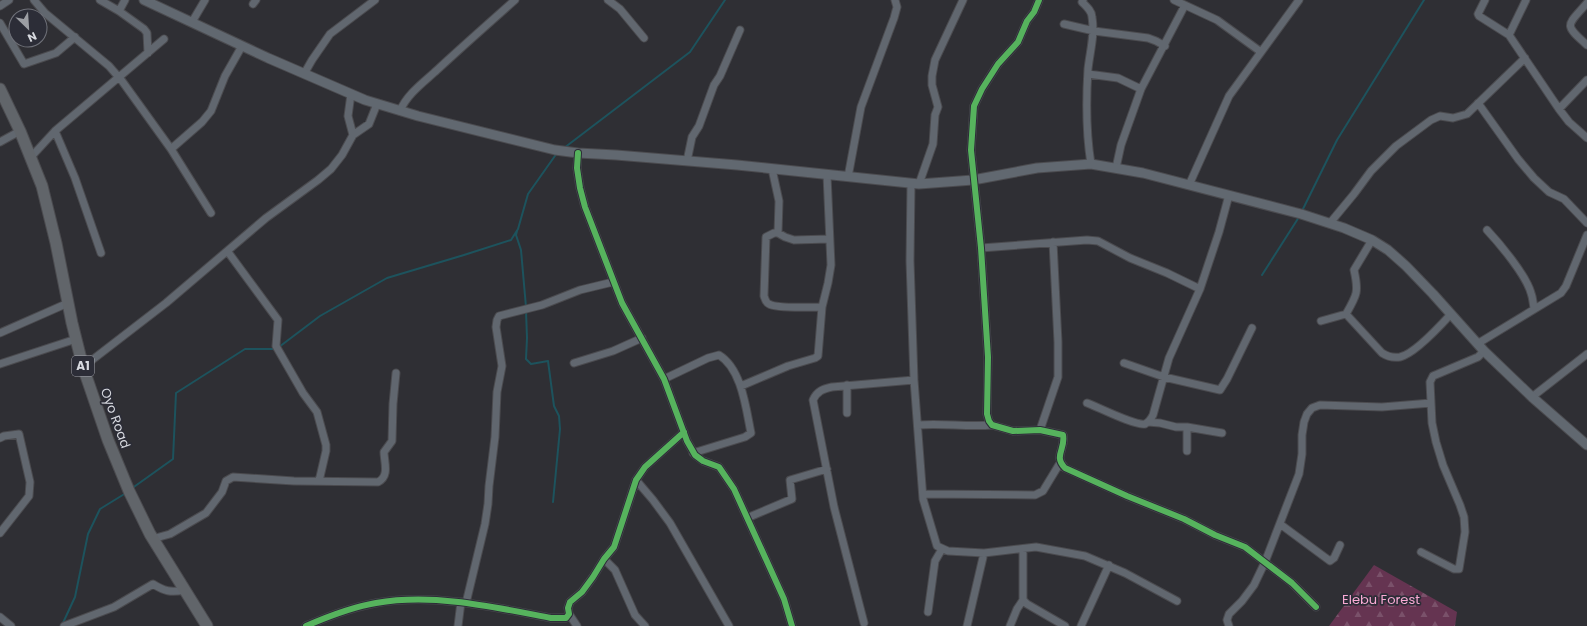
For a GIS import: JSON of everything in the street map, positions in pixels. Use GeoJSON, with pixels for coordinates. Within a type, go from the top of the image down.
{"type":"FeatureCollection","features":[{"type":"Feature","properties":{"kind":"highway","name":"Oyo Road"},"geometry":{"type":"LineString","coordinates":[[0,89],[31,157],[48,208],[83,367],[108,440],[139,514],[152,539],[207,626]]}},
{"type":"Feature","properties":{"kind":"main road"},"geometry":{"type":"LineString","coordinates":[[144,0],[304,74],[377,104],[555,150],[578,154],[687,160],[915,184],[973,180],[1037,168],[1091,164],[1116,168],[1189,185],[1301,214],[1330,223],[1372,240],[1388,250],[1406,266],[1484,351],[1532,397],[1587,445]]}},
{"type":"Feature","properties":{"kind":"street"},"geometry":{"type":"LineString","coordinates":[[0,6],[9,0]]}},
{"type":"Feature","properties":{"kind":"street"},"geometry":{"type":"LineString","coordinates":[[34,0],[46,13],[109,66],[119,77],[171,149],[211,213]]}},
{"type":"Feature","properties":{"kind":"street"},"geometry":{"type":"LineString","coordinates":[[100,0],[119,11],[144,29],[147,33],[148,53]]}},
{"type":"Feature","properties":{"kind":"street"},"geometry":{"type":"LineString","coordinates":[[119,11],[125,0]]}},
{"type":"Feature","properties":{"kind":"street"},"geometry":{"type":"LineString","coordinates":[[192,22],[205,0]]}},
{"type":"Feature","properties":{"kind":"street"},"geometry":{"type":"LineString","coordinates":[[304,74],[330,34],[375,0]]}},
{"type":"Feature","properties":{"kind":"street"},"geometry":{"type":"LineString","coordinates":[[400,111],[403,103],[417,88],[474,35],[515,0]]}},
{"type":"Feature","properties":{"kind":"street"},"geometry":{"type":"LineString","coordinates":[[608,0],[620,9],[644,38]]}},
{"type":"Feature","properties":{"kind":"street"},"geometry":{"type":"LineString","coordinates":[[848,177],[861,107],[894,18],[896,6],[895,0]]}},
{"type":"Feature","properties":{"kind":"street"},"geometry":{"type":"LineString","coordinates":[[963,0],[935,60],[932,85],[938,107],[935,115],[933,144],[915,184],[910,261],[914,380],[923,494],[937,546],[942,549],[956,552],[984,553],[1036,547],[1085,556],[1109,565],[1177,601]]}},
{"type":"Feature","properties":{"kind":"street"},"geometry":{"type":"LineString","coordinates":[[992,425],[987,414],[988,356],[981,248],[973,180],[972,150],[974,106],[982,88],[998,64],[1018,42],[1027,21],[1034,12],[1039,0]]}},
{"type":"Feature","properties":{"kind":"street"},"geometry":{"type":"LineString","coordinates":[[1083,0],[1082,2],[1092,15],[1094,31],[1088,74],[1087,117],[1091,164]]}},
{"type":"Feature","properties":{"kind":"street"},"geometry":{"type":"LineString","coordinates":[[1174,0],[1218,20],[1261,52]]}},
{"type":"Feature","properties":{"kind":"street"},"geometry":{"type":"LineString","coordinates":[[1189,185],[1229,96],[1299,0]]}},
{"type":"Feature","properties":{"kind":"street"},"geometry":{"type":"LineString","coordinates":[[1485,0],[1478,14],[1479,16],[1508,35],[1559,110],[1569,122],[1587,138]]}},
{"type":"Feature","properties":{"kind":"street"},"geometry":{"type":"LineString","coordinates":[[1508,35],[1526,0]]}},
{"type":"Feature","properties":{"kind":"street"},"geometry":{"type":"LineString","coordinates":[[1587,3],[1571,22],[1570,26],[1571,31],[1587,45]]}},
{"type":"Feature","properties":{"kind":"street"},"geometry":{"type":"LineString","coordinates":[[1116,168],[1121,145],[1141,89],[1165,46],[1185,5]]}},
{"type":"Feature","properties":{"kind":"street"},"geometry":{"type":"LineString","coordinates":[[0,23],[24,64],[56,53],[75,37]]}},
{"type":"Feature","properties":{"kind":"street"},"geometry":{"type":"LineString","coordinates":[[1064,24],[1094,31],[1148,38],[1156,40],[1165,46]]}},
{"type":"Feature","properties":{"kind":"street"},"geometry":{"type":"LineString","coordinates":[[687,160],[688,149],[692,136],[699,126],[714,85],[720,76],[740,30]]}},
{"type":"Feature","properties":{"kind":"street"},"geometry":{"type":"LineString","coordinates":[[31,157],[55,132],[164,39]]}},
{"type":"Feature","properties":{"kind":"street"},"geometry":{"type":"LineString","coordinates":[[171,149],[196,127],[211,111],[225,76],[242,46]]}},
{"type":"Feature","properties":{"kind":"street"},"geometry":{"type":"LineString","coordinates":[[1330,223],[1371,171],[1396,146],[1431,120],[1440,116],[1453,118],[1467,114],[1525,58]]}},
{"type":"Feature","properties":{"kind":"street"},"geometry":{"type":"LineString","coordinates":[[1088,74],[1118,78],[1141,89]]}},
{"type":"Feature","properties":{"kind":"street"},"geometry":{"type":"LineString","coordinates":[[1559,110],[1587,80]]}},
{"type":"Feature","properties":{"kind":"street"},"geometry":{"type":"LineString","coordinates":[[351,94],[348,116],[353,135]]}},
{"type":"Feature","properties":{"kind":"street"},"geometry":{"type":"LineString","coordinates":[[1478,103],[1518,159],[1534,178],[1549,192],[1564,199],[1587,223]]}},
{"type":"Feature","properties":{"kind":"street"},"geometry":{"type":"LineString","coordinates":[[83,367],[166,303],[228,252],[266,218],[307,189],[331,169],[342,155],[353,135],[368,124],[377,104]]}},
{"type":"Feature","properties":{"kind":"street"},"geometry":{"type":"LineString","coordinates":[[0,142],[20,130]]}},
{"type":"Feature","properties":{"kind":"street"},"geometry":{"type":"LineString","coordinates":[[55,132],[75,178],[101,253]]}},
{"type":"Feature","properties":{"kind":"street"},"geometry":{"type":"LineString","coordinates":[[578,154],[577,168],[585,207],[622,303],[664,379],[687,441],[694,453],[703,461],[719,467],[734,489],[784,599],[792,626]]}},
{"type":"Feature","properties":{"kind":"street"},"geometry":{"type":"LineString","coordinates":[[772,169],[779,201],[778,233]]}},
{"type":"Feature","properties":{"kind":"street"},"geometry":{"type":"LineString","coordinates":[[740,386],[788,366],[818,356],[822,307],[828,283],[830,265],[827,175]]}},
{"type":"Feature","properties":{"kind":"street"},"geometry":{"type":"LineString","coordinates":[[1148,422],[1153,415],[1169,358],[1200,289],[1219,232],[1229,195]]}},
{"type":"Feature","properties":{"kind":"street"},"geometry":{"type":"LineString","coordinates":[[1487,230],[1502,245],[1522,277],[1531,292],[1534,308]]}},
{"type":"Feature","properties":{"kind":"street"},"geometry":{"type":"LineString","coordinates":[[822,307],[777,306],[769,304],[766,301],[764,296],[766,237],[770,234],[778,233],[784,237],[794,240],[829,239]]}},
{"type":"Feature","properties":{"kind":"street"},"geometry":{"type":"LineString","coordinates":[[1477,344],[1561,293],[1566,286],[1587,235]]}},
{"type":"Feature","properties":{"kind":"street"},"geometry":{"type":"LineString","coordinates":[[981,248],[1098,240],[1130,258],[1167,273],[1200,289]]}},
{"type":"Feature","properties":{"kind":"street"},"geometry":{"type":"LineString","coordinates":[[1320,320],[1346,314],[1354,301],[1358,286],[1354,270],[1372,240]]}},
{"type":"Feature","properties":{"kind":"street"},"geometry":{"type":"LineString","coordinates":[[1040,430],[1058,377],[1058,342],[1053,242]]}},
{"type":"Feature","properties":{"kind":"street"},"geometry":{"type":"LineString","coordinates":[[228,252],[278,320],[278,349],[317,412],[326,452],[320,481]]}},
{"type":"Feature","properties":{"kind":"street"},"geometry":{"type":"LineString","coordinates":[[458,626],[485,524],[495,437],[497,392],[502,366],[496,327],[497,320],[499,316],[542,305],[580,290],[613,282]]}},
{"type":"Feature","properties":{"kind":"street"},"geometry":{"type":"LineString","coordinates":[[0,333],[68,303]]}},
{"type":"Feature","properties":{"kind":"street"},"geometry":{"type":"LineString","coordinates":[[1346,314],[1382,353],[1389,357],[1401,356],[1409,352],[1437,329],[1451,314]]}},
{"type":"Feature","properties":{"kind":"street"},"geometry":{"type":"LineString","coordinates":[[1124,363],[1164,377],[1220,390],[1252,328]]}},
{"type":"Feature","properties":{"kind":"street"},"geometry":{"type":"LineString","coordinates":[[574,363],[613,351],[642,338]]}},
{"type":"Feature","properties":{"kind":"street"},"geometry":{"type":"LineString","coordinates":[[0,364],[76,339]]}},
{"type":"Feature","properties":{"kind":"street"},"geometry":{"type":"LineString","coordinates":[[1421,552],[1454,569],[1460,569],[1465,532],[1464,517],[1443,465],[1436,442],[1432,423],[1430,382],[1433,376],[1478,357],[1484,351]]}},
{"type":"Feature","properties":{"kind":"street"},"geometry":{"type":"LineString","coordinates":[[1532,397],[1587,354]]}},
{"type":"Feature","properties":{"kind":"street"},"geometry":{"type":"LineString","coordinates":[[664,379],[708,358],[719,355],[729,364],[740,386],[751,433],[745,438],[694,453]]}},
{"type":"Feature","properties":{"kind":"street"},"geometry":{"type":"LineString","coordinates":[[152,539],[170,534],[206,513],[222,492],[226,481],[233,477],[320,481],[378,482],[382,480],[384,477],[386,461],[384,452],[392,441],[396,373]]}},
{"type":"Feature","properties":{"kind":"street"},"geometry":{"type":"LineString","coordinates":[[864,623],[834,507],[813,400],[816,394],[823,389],[914,380]]}},
{"type":"Feature","properties":{"kind":"street"},"geometry":{"type":"LineString","coordinates":[[847,386],[847,413]]}},
{"type":"Feature","properties":{"kind":"street"},"geometry":{"type":"LineString","coordinates":[[1087,403],[1130,421],[1142,424],[1148,422],[1176,427],[1187,426],[1222,433]]}},
{"type":"Feature","properties":{"kind":"street"},"geometry":{"type":"LineString","coordinates":[[1229,626],[1227,620],[1229,614],[1242,601],[1254,585],[1280,524],[1299,474],[1304,422],[1312,408],[1320,405],[1382,408],[1431,403]]}},
{"type":"Feature","properties":{"kind":"street"},"geometry":{"type":"LineString","coordinates":[[918,425],[992,425],[1013,431],[1040,430],[1063,435],[1064,440],[1059,458],[1060,463],[1065,468],[1245,547],[1292,584],[1316,607]]}},
{"type":"Feature","properties":{"kind":"street"},"geometry":{"type":"LineString","coordinates":[[1187,426],[1187,450]]}},
{"type":"Feature","properties":{"kind":"street"},"geometry":{"type":"LineString","coordinates":[[577,626],[569,614],[568,608],[570,602],[582,592],[614,547],[636,480],[645,466],[684,432]]}},
{"type":"Feature","properties":{"kind":"street"},"geometry":{"type":"LineString","coordinates":[[0,438],[19,434],[30,482],[29,496],[0,533]]}},
{"type":"Feature","properties":{"kind":"street"},"geometry":{"type":"LineString","coordinates":[[923,494],[1035,494],[1043,491],[1060,463]]}},
{"type":"Feature","properties":{"kind":"street"},"geometry":{"type":"LineString","coordinates":[[747,518],[792,499],[790,480],[827,469]]}},
{"type":"Feature","properties":{"kind":"street"},"geometry":{"type":"LineString","coordinates":[[636,480],[670,523],[729,626]]}},
{"type":"Feature","properties":{"kind":"street"},"geometry":{"type":"LineString","coordinates":[[1280,524],[1330,561],[1334,558],[1340,545]]}},
{"type":"Feature","properties":{"kind":"street"},"geometry":{"type":"LineString","coordinates":[[928,612],[935,561],[942,549]]}},
{"type":"Feature","properties":{"kind":"street"},"geometry":{"type":"LineString","coordinates":[[1010,626],[1017,609],[1023,600],[1024,549]]}},
{"type":"Feature","properties":{"kind":"street"},"geometry":{"type":"LineString","coordinates":[[967,626],[984,553]]}},
{"type":"Feature","properties":{"kind":"street"},"geometry":{"type":"LineString","coordinates":[[604,559],[615,570],[635,615],[645,626]]}},
{"type":"Feature","properties":{"kind":"street"},"geometry":{"type":"LineString","coordinates":[[1082,626],[1109,565]]}},
{"type":"Feature","properties":{"kind":"street"},"geometry":{"type":"LineString","coordinates":[[64,626],[78,624],[114,607],[153,584],[164,591],[173,592],[184,590]]}},
{"type":"Feature","properties":{"kind":"street"},"geometry":{"type":"LineString","coordinates":[[306,626],[346,610],[377,603],[418,599],[463,603],[551,618],[566,618],[569,614]]}},
{"type":"Feature","properties":{"kind":"street"},"geometry":{"type":"LineString","coordinates":[[1023,600],[1026,604],[1064,626]]}},
{"type":"Feature","properties":{"kind":"street"},"geometry":{"type":"LineString","coordinates":[[0,617],[11,626]]}},
{"type":"Feature","properties":{"kind":"green space","name":"Elebu Forest"},"geometry":{"type":"Polygon","coordinates":[[[1374,565],[1457,612],[1455,626],[1329,626],[1374,565]]]}},
{"type":"Feature","properties":{"kind":"waterway"},"geometry":{"type":"LineString","coordinates":[[564,148],[690,52],[725,0]]}},
{"type":"Feature","properties":{"kind":"waterway"},"geometry":{"type":"LineString","coordinates":[[1302,211],[1337,140],[1424,0]]}},
{"type":"Feature","properties":{"kind":"waterway"},"geometry":{"type":"LineString","coordinates":[[279,347],[320,316],[387,278],[511,240],[518,229],[528,194],[557,153]]}},
{"type":"Feature","properties":{"kind":"waterway"},"geometry":{"type":"LineString","coordinates":[[1262,275],[1299,217]]}},
{"type":"Feature","properties":{"kind":"waterway"},"geometry":{"type":"LineString","coordinates":[[517,231],[516,235],[521,250],[526,307]]}},
{"type":"Feature","properties":{"kind":"waterway"},"geometry":{"type":"LineString","coordinates":[[526,311],[526,359],[531,364],[548,361],[554,406],[559,416],[560,429],[553,502]]}},
{"type":"Feature","properties":{"kind":"waterway"},"geometry":{"type":"LineString","coordinates":[[131,489],[173,459],[176,393],[245,349],[275,349]]}},
{"type":"Feature","properties":{"kind":"waterway"},"geometry":{"type":"LineString","coordinates":[[62,625],[75,597],[88,534],[100,509],[126,493]]}},
{"type":"Feature","properties":{"kind":"cycle path"},"geometry":{"type":"LineString","coordinates":[[1039,0],[1034,12],[1027,21],[1018,42],[998,64],[982,89],[974,106],[971,150],[981,248],[988,357],[987,414],[989,421],[992,425],[1013,431],[1040,430],[1063,435],[1060,460],[1065,468],[1245,547],[1292,583],[1316,607]]}},
{"type":"Feature","properties":{"kind":"cycle path"},"geometry":{"type":"LineString","coordinates":[[578,153],[577,168],[585,207],[622,303],[664,379],[687,441],[695,455],[703,461],[719,467],[734,489],[784,599],[792,626]]}},
{"type":"Feature","properties":{"kind":"cycle path"},"geometry":{"type":"LineString","coordinates":[[306,626],[358,607],[398,600],[442,600],[486,606],[551,618],[566,618],[569,614],[568,608],[570,602],[582,592],[614,547],[636,480],[645,467],[684,432]]}}]}
